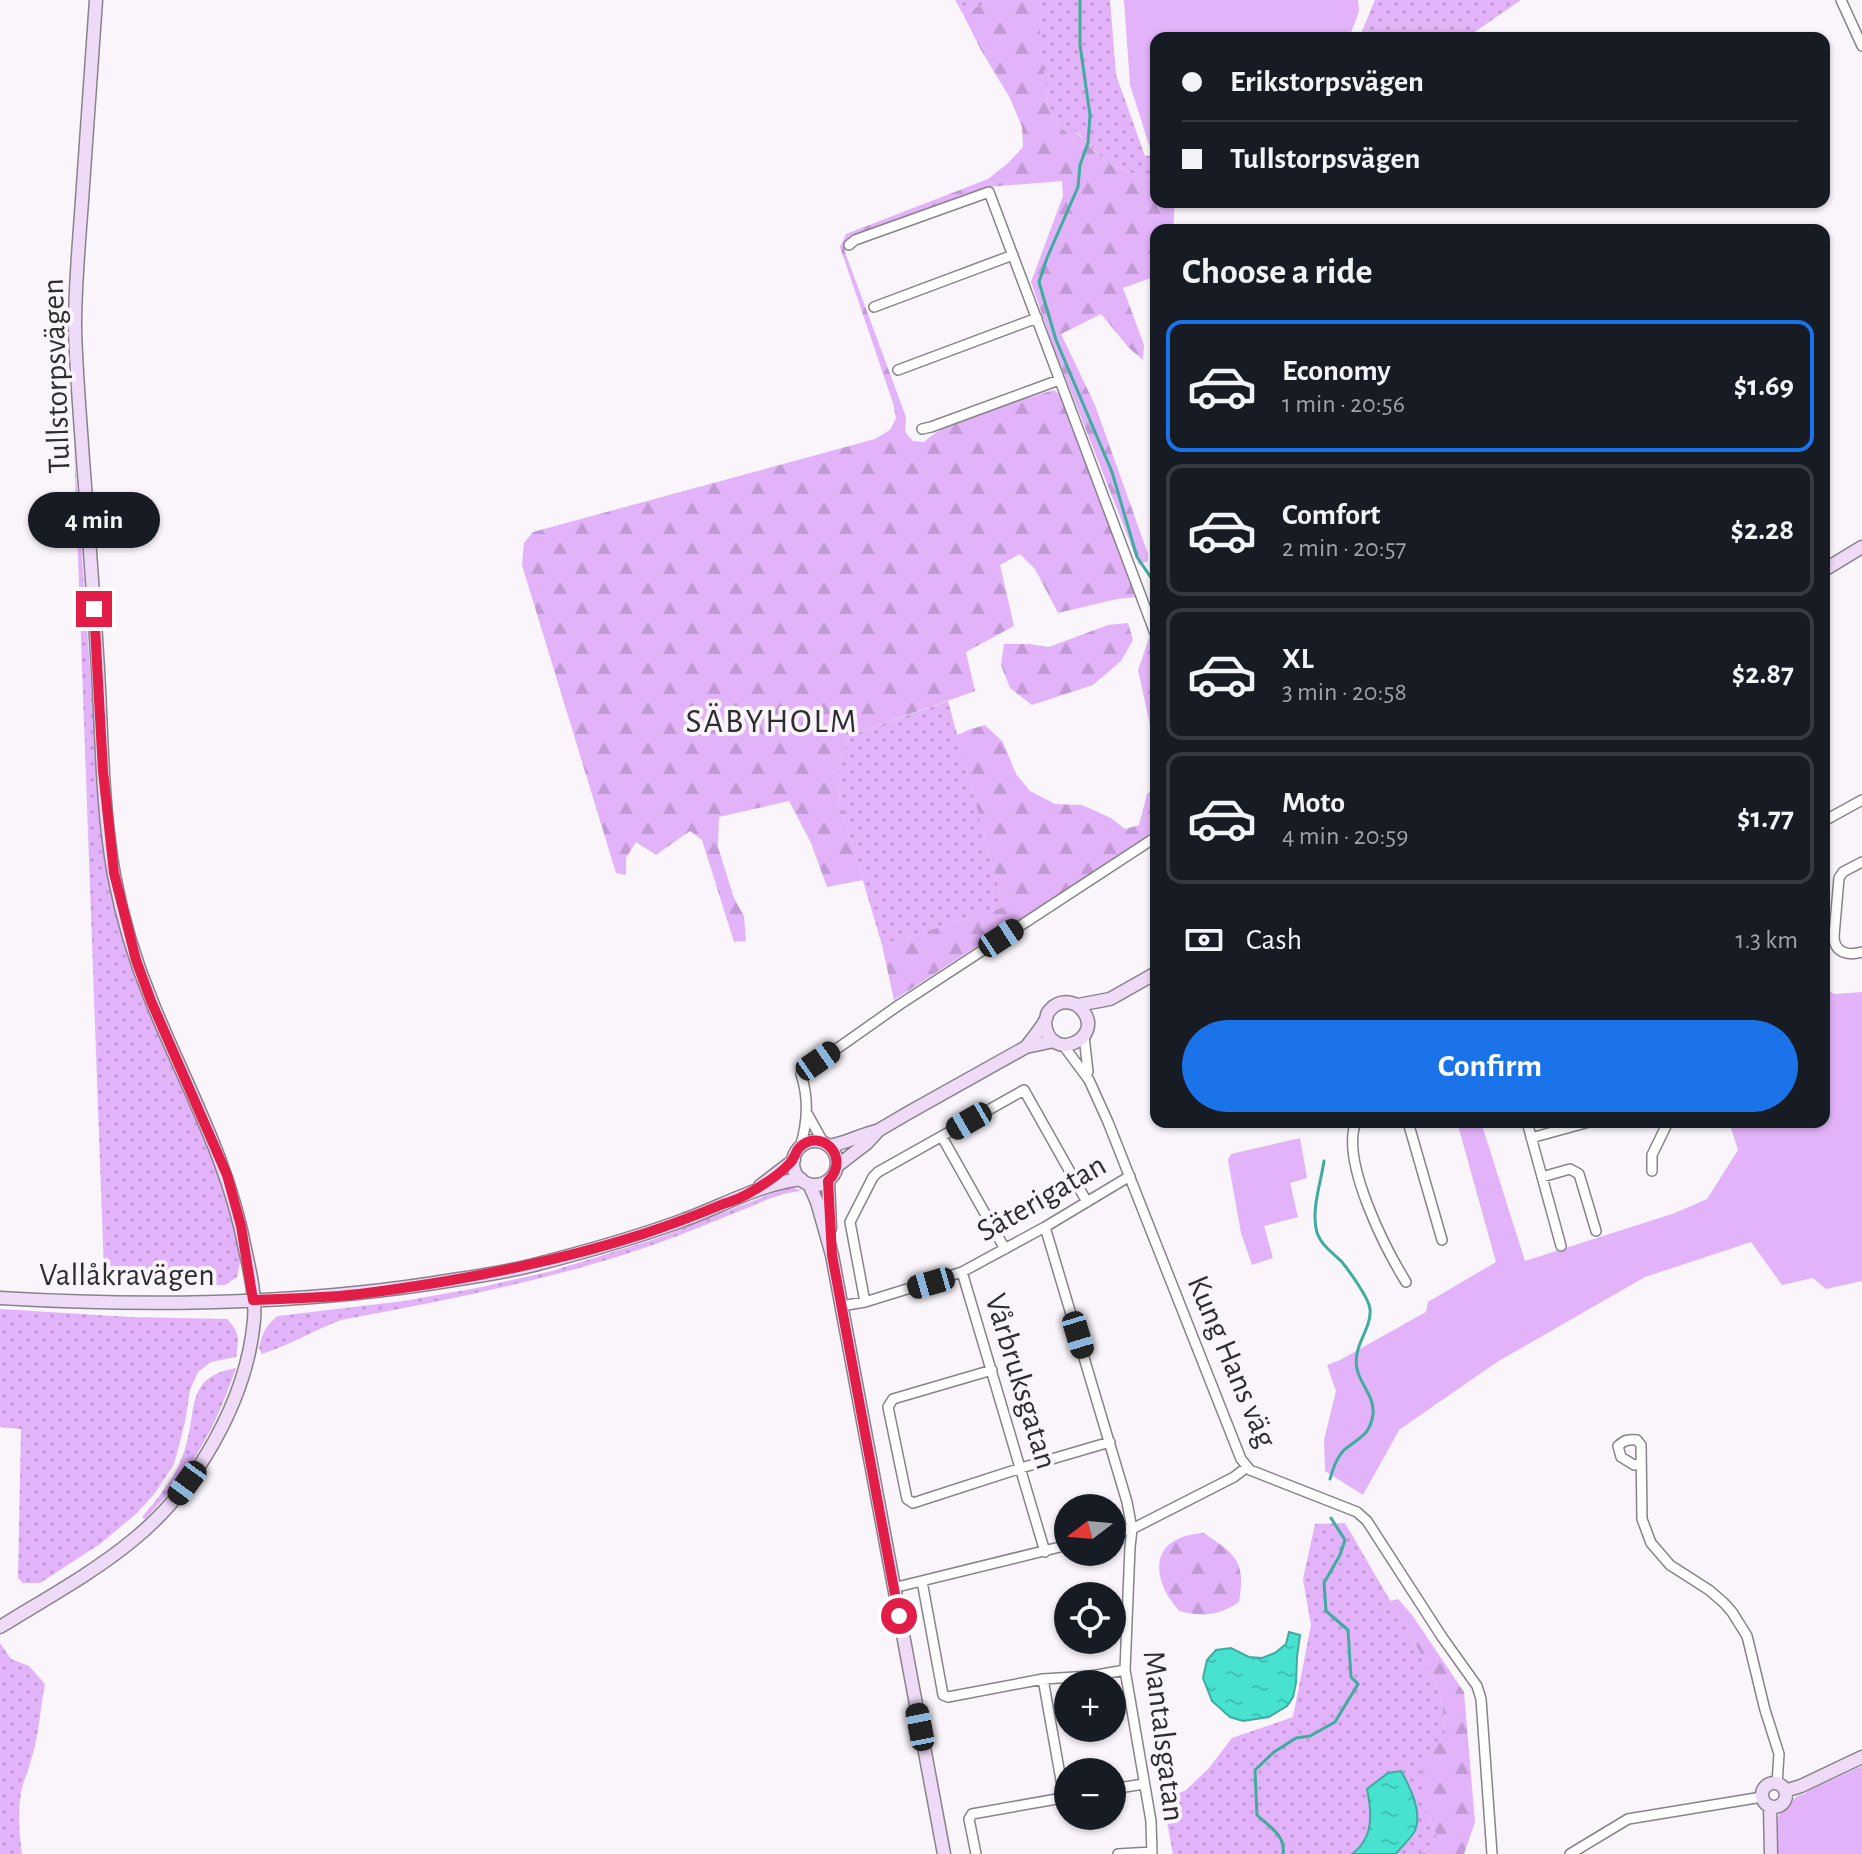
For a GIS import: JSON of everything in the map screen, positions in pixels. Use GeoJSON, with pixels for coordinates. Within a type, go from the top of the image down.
{"type":"FeatureCollection","features":[{"type":"Feature","properties":{"kind":"street","name":"Tullstorpsvägen"},"geometry":{"type":"LineString","coordinates":[[0,1627],[95,1568],[135,1539],[174,1500],[199,1465],[234,1399],[254,1317],[241,1226],[227,1175],[151,1001],[136,960],[114,873],[103,771],[75,328],[96,0]]}},
{"type":"Feature","properties":{"kind":"street"},"geometry":{"type":"LineString","coordinates":[[1841,0],[1862,46]]}},
{"type":"Feature","properties":{"kind":"street"},"geometry":{"type":"LineString","coordinates":[[849,245],[855,240],[989,192],[1150,620]]}},
{"type":"Feature","properties":{"kind":"street"},"geometry":{"type":"LineString","coordinates":[[874,307],[1013,255]]}},
{"type":"Feature","properties":{"kind":"street"},"geometry":{"type":"LineString","coordinates":[[898,370],[1037,318]]}},
{"type":"Feature","properties":{"kind":"street"},"geometry":{"type":"LineString","coordinates":[[922,429],[1059,380]]}},
{"type":"Feature","properties":{"kind":"street"},"geometry":{"type":"LineString","coordinates":[[1830,566],[1862,547]]}},
{"type":"Feature","properties":{"kind":"street"},"geometry":{"type":"LineString","coordinates":[[1830,818],[1862,801]]}},
{"type":"Feature","properties":{"kind":"street"},"geometry":{"type":"LineString","coordinates":[[751,1192],[794,1160],[800,1147],[808,1115],[801,1074],[899,1005],[1150,841]]}},
{"type":"Feature","properties":{"kind":"street"},"geometry":{"type":"LineString","coordinates":[[1862,862],[1843,872],[1839,878],[1834,942],[1841,952],[1862,952]]}},
{"type":"Feature","properties":{"kind":"street"},"geometry":{"type":"LineString","coordinates":[[1026,1047],[1057,1004],[1068,1002],[1078,1005],[1110,999],[1150,976]]}},
{"type":"Feature","properties":{"kind":"street"},"geometry":{"type":"LineString","coordinates":[[800,1147],[813,1141],[826,1144],[849,1142],[879,1130],[1026,1047],[1075,1043],[1110,999]]}},
{"type":"Feature","properties":{"kind":"street"},"geometry":{"type":"LineString","coordinates":[[1078,1005],[1085,1013],[1086,1029]]}},
{"type":"Feature","properties":{"kind":"street"},"geometry":{"type":"LineString","coordinates":[[1045,1022],[1047,1032],[1058,1043]]}},
{"type":"Feature","properties":{"kind":"street","name":"Kung Hans väg"},"geometry":{"type":"LineString","coordinates":[[1086,1029],[1089,1080],[1241,1459],[1250,1470],[1357,1512],[1367,1521],[1477,1686],[1481,1699],[1492,1854]]}},
{"type":"Feature","properties":{"kind":"street","name":"Kung Hans väg"},"geometry":{"type":"LineString","coordinates":[[1058,1043],[1089,1080]]}},
{"type":"Feature","properties":{"kind":"street"},"geometry":{"type":"LineString","coordinates":[[865,1302],[850,1222],[873,1177],[1024,1090],[1087,1202]]}},
{"type":"Feature","properties":{"kind":"street"},"geometry":{"type":"LineString","coordinates":[[751,1192],[791,1180],[819,1184],[833,1176],[837,1166],[836,1155],[808,1115]]}},
{"type":"Feature","properties":{"kind":"street"},"geometry":{"type":"LineString","coordinates":[[1354,1128],[1352,1145],[1368,1206],[1379,1234],[1406,1282]]}},
{"type":"Feature","properties":{"kind":"street"},"geometry":{"type":"LineString","coordinates":[[1410,1128],[1442,1240]]}},
{"type":"Feature","properties":{"kind":"street"},"geometry":{"type":"LineString","coordinates":[[1528,1128],[1561,1246]]}},
{"type":"Feature","properties":{"kind":"street"},"geometry":{"type":"LineString","coordinates":[[1531,1138],[1567,1128]]}},
{"type":"Feature","properties":{"kind":"street"},"geometry":{"type":"LineString","coordinates":[[1652,1171],[1652,1155],[1665,1128]]}},
{"type":"Feature","properties":{"kind":"street"},"geometry":{"type":"LineString","coordinates":[[837,1166],[879,1130]]}},
{"type":"Feature","properties":{"kind":"street"},"geometry":{"type":"LineString","coordinates":[[942,1137],[1005,1249]]}},
{"type":"Feature","properties":{"kind":"street"},"geometry":{"type":"LineString","coordinates":[[794,1160],[795,1170],[817,1202],[832,1255],[944,1854]]}},
{"type":"Feature","properties":{"kind":"street"},"geometry":{"type":"LineString","coordinates":[[1542,1177],[1570,1169],[1579,1174],[1596,1231]]}},
{"type":"Feature","properties":{"kind":"street","name":"Säterigatan"},"geometry":{"type":"LineString","coordinates":[[841,1306],[865,1302],[962,1272],[1130,1176]]}},
{"type":"Feature","properties":{"kind":"street"},"geometry":{"type":"LineString","coordinates":[[828,1181],[832,1255]]}},
{"type":"Feature","properties":{"kind":"street","name":"Vallåkravägen"},"geometry":{"type":"LineString","coordinates":[[0,1298],[102,1303],[253,1300],[340,1296],[394,1289],[526,1267],[580,1253],[683,1221],[751,1192]]}},
{"type":"Feature","properties":{"kind":"street","name":"Mantalsgatan"},"geometry":{"type":"LineString","coordinates":[[1045,1227],[1110,1442],[1132,1529],[1125,1670]]}},
{"type":"Feature","properties":{"kind":"street","name":"Vårbruksgatan"},"geometry":{"type":"LineString","coordinates":[[962,1272],[1045,1552]]}},
{"type":"Feature","properties":{"kind":"street"},"geometry":{"type":"LineString","coordinates":[[992,1370],[893,1399],[888,1407],[907,1499],[913,1503],[1110,1442]]}},
{"type":"Feature","properties":{"kind":"street"},"geometry":{"type":"LineString","coordinates":[[1570,1854],[1628,1819],[1766,1802],[1777,1807],[1786,1796],[1781,1787],[1779,1754],[1747,1636],[1724,1603],[1670,1565],[1651,1543],[1642,1519],[1640,1464]]}},
{"type":"Feature","properties":{"kind":"street"},"geometry":{"type":"LineString","coordinates":[[1126,1530],[1234,1477],[1247,1467]]}},
{"type":"Feature","properties":{"kind":"street"},"geometry":{"type":"LineString","coordinates":[[893,1588],[1054,1549]]}},
{"type":"Feature","properties":{"kind":"street"},"geometry":{"type":"LineString","coordinates":[[922,1581],[943,1695],[948,1697],[1054,1678]]}},
{"type":"Feature","properties":{"kind":"street","name":"Mantalsgatan"},"geometry":{"type":"LineString","coordinates":[[1126,1676],[1151,1821],[1152,1853]]}},
{"type":"Feature","properties":{"kind":"street"},"geometry":{"type":"LineString","coordinates":[[1043,1679],[1058,1758]]}},
{"type":"Feature","properties":{"kind":"street"},"geometry":{"type":"LineString","coordinates":[[1771,1854],[1766,1802],[1762,1791],[1766,1786],[1801,1786],[1862,1757]]}},
{"type":"Feature","properties":{"kind":"street"},"geometry":{"type":"LineString","coordinates":[[1126,1787],[1144,1784]]}},
{"type":"Feature","properties":{"kind":"street"},"geometry":{"type":"LineString","coordinates":[[976,1854],[969,1819],[972,1814],[1054,1799]]}},
{"type":"Feature","properties":{"kind":"street"},"geometry":{"type":"LineString","coordinates":[[1118,1854],[1152,1853]]}},
{"type":"Feature","properties":{"kind":"green space"},"geometry":{"type":"Polygon","coordinates":[[[955,0],[1110,0],[1116,75],[1145,156],[1150,156],[1150,178],[1107,163],[1076,131],[1072,138],[1057,123],[1047,103],[1038,22],[979,6],[963,14],[955,0]]]}},
{"type":"Feature","properties":{"kind":"green space"},"geometry":{"type":"Polygon","coordinates":[[[999,0],[1037,0],[1047,103],[1057,123],[1072,138],[1075,131],[1107,163],[1150,178],[1150,208],[1175,208],[1173,224],[1150,224],[1150,278],[1123,288],[1144,345],[1143,360],[1101,314],[1061,334],[1095,405],[1148,561],[1139,565],[1031,282],[1063,196],[1062,181],[988,187],[849,237],[845,252],[906,417],[905,432],[913,441],[924,442],[968,417],[1054,390],[1059,394],[1137,597],[1058,613],[1035,569],[1020,554],[1000,565],[1014,626],[966,652],[975,691],[848,736],[837,772],[840,803],[863,880],[827,887],[811,843],[789,801],[719,817],[718,847],[734,898],[744,916],[746,941],[734,942],[702,840],[690,831],[656,855],[636,842],[626,858],[626,875],[616,873],[522,565],[524,543],[533,532],[875,439],[890,430],[896,418],[893,403],[840,247],[846,234],[988,179],[1023,147],[1022,127],[1010,98],[963,14],[999,0]]]}},
{"type":"Feature","properties":{"kind":"green space"},"geometry":{"type":"Polygon","coordinates":[[[1124,0],[1358,0],[1359,11],[1351,32],[1150,32],[1150,148],[1130,85],[1124,0]]]}},
{"type":"Feature","properties":{"kind":"green space"},"geometry":{"type":"Polygon","coordinates":[[[1375,0],[1521,0],[1475,32],[1362,32],[1375,0]]]}},
{"type":"Feature","properties":{"kind":"green space"},"geometry":{"type":"Polygon","coordinates":[[[74,447],[102,835],[114,909],[136,980],[228,1195],[241,1258],[237,1277],[225,1285],[93,1287],[102,1282],[104,1272],[74,447]]]}},
{"type":"Feature","properties":{"kind":"green space"},"geometry":{"type":"Polygon","coordinates":[[[1128,623],[1133,640],[1121,661],[1093,685],[1032,705],[1010,688],[1001,665],[1004,644],[1049,647],[1108,625],[1128,623]]]}},
{"type":"Feature","properties":{"kind":"green space"},"geometry":{"type":"Polygon","coordinates":[[[1150,635],[1150,725],[1138,670],[1150,635]]]}},
{"type":"Feature","properties":{"kind":"green space"},"geometry":{"type":"Polygon","coordinates":[[[948,701],[1004,907],[882,945],[840,803],[837,772],[848,736],[948,701]]]}},
{"type":"Feature","properties":{"kind":"green space"},"geometry":{"type":"Polygon","coordinates":[[[985,725],[1003,742],[1016,774],[1030,791],[1055,804],[1082,805],[1111,818],[1125,829],[1139,825],[1150,792],[1150,835],[894,1000],[882,945],[1004,907],[957,735],[985,725]]]}},
{"type":"Feature","properties":{"kind":"green space"},"geometry":{"type":"Polygon","coordinates":[[[1830,991],[1834,994],[1862,992],[1862,1281],[1826,1289],[1813,1278],[1782,1285],[1751,1242],[1645,1277],[1497,1362],[1399,1430],[1363,1495],[1325,1471],[1324,1440],[1336,1391],[1327,1365],[1426,1312],[1428,1302],[1496,1262],[1459,1128],[1483,1128],[1525,1261],[1675,1213],[1707,1199],[1738,1150],[1731,1128],[1830,1128],[1830,991]]]}},
{"type":"Feature","properties":{"kind":"green space"},"geometry":{"type":"Polygon","coordinates":[[[1300,1138],[1307,1178],[1290,1183],[1298,1217],[1264,1226],[1273,1258],[1252,1265],[1241,1233],[1228,1160],[1231,1154],[1300,1138]]]}},
{"type":"Feature","properties":{"kind":"green space"},"geometry":{"type":"Polygon","coordinates":[[[791,1186],[801,1191],[774,1197],[623,1255],[518,1284],[341,1320],[262,1354],[259,1348],[265,1330],[278,1316],[404,1301],[552,1271],[658,1238],[791,1186]]]}},
{"type":"Feature","properties":{"kind":"green space"},"geometry":{"type":"Polygon","coordinates":[[[0,1309],[227,1319],[238,1336],[236,1357],[211,1362],[198,1372],[190,1390],[174,1464],[155,1493],[137,1513],[100,1544],[40,1583],[23,1583],[18,1578],[21,1429],[0,1427],[0,1309]]]}},
{"type":"Feature","properties":{"kind":"green space"},"geometry":{"type":"Polygon","coordinates":[[[236,1368],[200,1449],[176,1484],[145,1519],[142,1517],[167,1485],[182,1459],[200,1388],[208,1379],[236,1368]]]}},
{"type":"Feature","properties":{"kind":"green space"},"geometry":{"type":"Polygon","coordinates":[[[1345,1523],[1417,1647],[1441,1695],[1445,1732],[1426,1808],[1437,1836],[1422,1854],[1173,1854],[1163,1800],[1186,1790],[1209,1768],[1232,1738],[1293,1717],[1311,1625],[1303,1579],[1315,1524],[1345,1523]]]}},
{"type":"Feature","properties":{"kind":"green space"},"geometry":{"type":"Polygon","coordinates":[[[1204,1533],[1236,1560],[1241,1577],[1239,1602],[1210,1614],[1179,1611],[1163,1587],[1160,1561],[1168,1546],[1175,1541],[1204,1533]]]}},
{"type":"Feature","properties":{"kind":"green space"},"geometry":{"type":"Polygon","coordinates":[[[1398,1599],[1464,1692],[1475,1822],[1464,1854],[1422,1854],[1437,1836],[1426,1808],[1422,1762],[1445,1732],[1441,1695],[1390,1601],[1398,1599]]]}},
{"type":"Feature","properties":{"kind":"green space"},"geometry":{"type":"Polygon","coordinates":[[[0,1643],[11,1659],[29,1666],[45,1684],[36,1741],[20,1801],[22,1854],[0,1854],[0,1643]]]}},
{"type":"Feature","properties":{"kind":"green space"},"geometry":{"type":"Polygon","coordinates":[[[1862,1766],[1862,1854],[1778,1854],[1776,1828],[1780,1813],[1797,1797],[1862,1766]]]}},
{"type":"Feature","properties":{"kind":"water"},"geometry":{"type":"Polygon","coordinates":[[[1289,1632],[1300,1635],[1296,1683],[1287,1706],[1269,1717],[1243,1721],[1230,1717],[1212,1701],[1203,1678],[1207,1660],[1216,1650],[1231,1648],[1249,1657],[1262,1658],[1286,1644],[1289,1632]]]}},
{"type":"Feature","properties":{"kind":"water"},"geometry":{"type":"Polygon","coordinates":[[[1401,1771],[1417,1810],[1413,1834],[1396,1854],[1352,1854],[1368,1833],[1370,1807],[1367,1789],[1388,1773],[1401,1771]]]}},
{"type":"Feature","properties":{"kind":"waterway"},"geometry":{"type":"LineString","coordinates":[[1080,0],[1080,45],[1090,115],[1088,143],[1080,165],[1078,187],[1039,282],[1056,340],[1112,472],[1137,557],[1150,576]]}},
{"type":"Feature","properties":{"kind":"waterway"},"geometry":{"type":"LineString","coordinates":[[1324,1161],[1316,1203],[1316,1228],[1322,1243],[1342,1262],[1369,1304],[1370,1316],[1356,1361],[1373,1408],[1369,1428],[1341,1454],[1330,1479]]}},
{"type":"Feature","properties":{"kind":"waterway"},"geometry":{"type":"LineString","coordinates":[[1283,1854],[1280,1837],[1257,1815],[1255,1770],[1274,1752],[1296,1738],[1310,1736],[1335,1722],[1358,1684],[1351,1677],[1348,1630],[1326,1611],[1324,1583],[1345,1540],[1331,1518]]}},
{"type":"Feature","properties":{"kind":"district","name":"SÄBYHOLM"},"geometry":{"type":"Point","coordinates":[772,720]}},
{"type":"Feature","properties":{"kind":"route"},"geometry":{"type":"LineString","coordinates":[[94,609],[103,771],[114,873],[124,918],[151,1001],[227,1175],[241,1226],[253,1300],[340,1296],[407,1288],[526,1267],[580,1253],[683,1221],[744,1196],[784,1169],[804,1144],[818,1141],[826,1144],[837,1159],[835,1173],[828,1181],[832,1255],[899,1616]]}}]}
